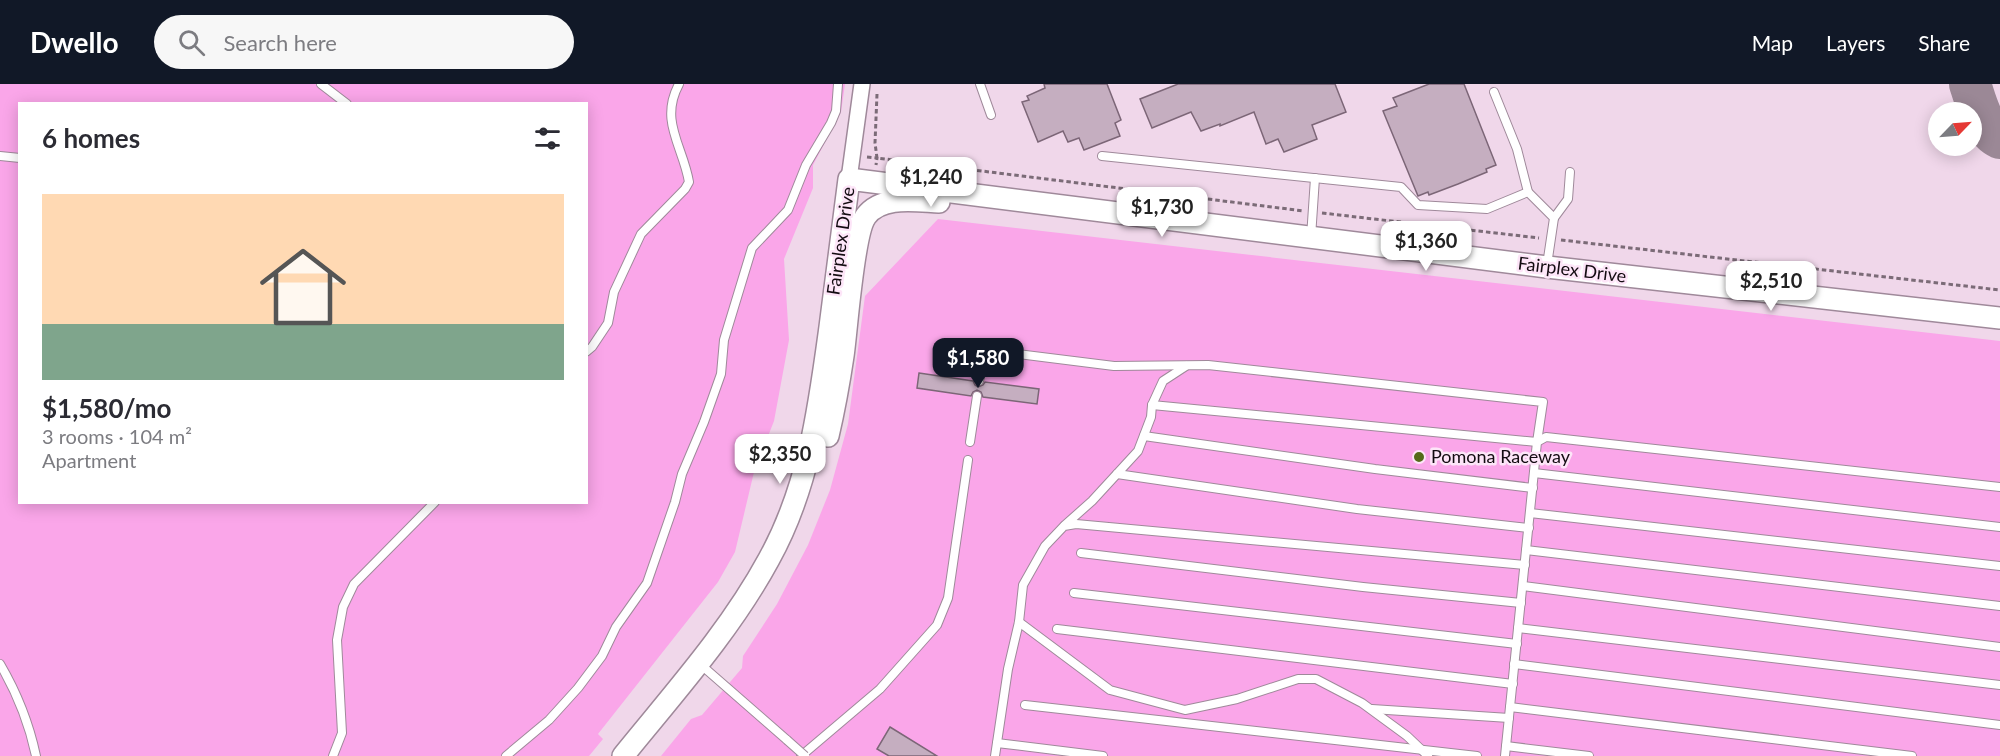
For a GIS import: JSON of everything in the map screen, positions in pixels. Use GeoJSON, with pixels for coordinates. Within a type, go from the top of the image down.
{"type":"FeatureCollection","features":[{"type":"Feature","properties":{"kind":"street"},"geometry":{"type":"LineString","coordinates":[[849,179],[862,84]]}},
{"type":"Feature","properties":{"kind":"street","name":"Fairplex Drive"},"geometry":{"type":"LineString","coordinates":[[623,756],[741,606],[770,558],[789,517],[812,446],[818,416],[849,179],[1547,267],[2000,318]]}},
{"type":"Feature","properties":{"kind":"street"},"geometry":{"type":"LineString","coordinates":[[741,606],[763,589],[805,506],[826,447],[843,354],[858,239],[865,217],[880,205],[900,201],[962,203],[1017,200]]}},
{"type":"Feature","properties":{"kind":"lane"},"geometry":{"type":"LineString","coordinates":[[321,84],[344,102]]}},
{"type":"Feature","properties":{"kind":"lane"},"geometry":{"type":"LineString","coordinates":[[588,350],[608,323],[614,292],[641,234],[685,189],[689,182],[686,165],[672,130],[672,105],[679,84]]}},
{"type":"Feature","properties":{"kind":"lane"},"geometry":{"type":"LineString","coordinates":[[506,756],[549,720],[578,688],[602,656],[616,627],[647,583],[682,474],[721,374],[724,340],[752,248],[788,210],[806,165],[834,117],[838,84]]}},
{"type":"Feature","properties":{"kind":"lane"},"geometry":{"type":"LineString","coordinates":[[980,84],[991,115]]}},
{"type":"Feature","properties":{"kind":"lane"},"geometry":{"type":"LineString","coordinates":[[1494,92],[1516,149],[1528,192],[1554,218]]}},
{"type":"Feature","properties":{"kind":"lane"},"geometry":{"type":"LineString","coordinates":[[0,156],[18,158]]}},
{"type":"Feature","properties":{"kind":"lane"},"geometry":{"type":"LineString","coordinates":[[1102,156],[1401,187],[1418,205],[1487,208],[1528,192]]}},
{"type":"Feature","properties":{"kind":"lane"},"geometry":{"type":"LineString","coordinates":[[1547,267],[1554,218],[1568,199],[1570,172]]}},
{"type":"Feature","properties":{"kind":"lane"},"geometry":{"type":"LineString","coordinates":[[1311,238],[1315,178]]}},
{"type":"Feature","properties":{"kind":"lane"},"geometry":{"type":"LineString","coordinates":[[979,381],[984,360],[993,351],[1114,366],[1208,365],[1543,402],[1505,756]]}},
{"type":"Feature","properties":{"kind":"lane"},"geometry":{"type":"LineString","coordinates":[[995,756],[1008,669],[1019,622],[1023,585],[1045,546],[1092,501],[1138,451],[1151,417],[1152,405],[1163,381],[1188,365]]}},
{"type":"Feature","properties":{"kind":"lane"},"geometry":{"type":"LineString","coordinates":[[970,442],[977,396]]}},
{"type":"Feature","properties":{"kind":"lane"},"geometry":{"type":"LineString","coordinates":[[1152,405],[1537,442],[1546,436],[2000,487]]}},
{"type":"Feature","properties":{"kind":"lane"},"geometry":{"type":"LineString","coordinates":[[1144,436],[1375,469],[1533,488]]}},
{"type":"Feature","properties":{"kind":"lane"},"geometry":{"type":"LineString","coordinates":[[699,662],[803,756],[880,689],[937,625],[948,598],[968,459]]}},
{"type":"Feature","properties":{"kind":"lane"},"geometry":{"type":"LineString","coordinates":[[1534,473],[2000,527]]}},
{"type":"Feature","properties":{"kind":"lane"},"geometry":{"type":"LineString","coordinates":[[1117,474],[1357,509],[1529,528]]}},
{"type":"Feature","properties":{"kind":"lane"},"geometry":{"type":"LineString","coordinates":[[333,756],[342,733],[337,640],[343,607],[354,584],[433,504]]}},
{"type":"Feature","properties":{"kind":"lane"},"geometry":{"type":"LineString","coordinates":[[1530,513],[2000,566]]}},
{"type":"Feature","properties":{"kind":"lane"},"geometry":{"type":"LineString","coordinates":[[1064,526],[1076,524],[1525,565]]}},
{"type":"Feature","properties":{"kind":"lane"},"geometry":{"type":"LineString","coordinates":[[1526,550],[2000,606]]}},
{"type":"Feature","properties":{"kind":"lane"},"geometry":{"type":"LineString","coordinates":[[1081,553],[1363,587],[1521,603]]}},
{"type":"Feature","properties":{"kind":"lane"},"geometry":{"type":"LineString","coordinates":[[1523,585],[2000,647]]}},
{"type":"Feature","properties":{"kind":"lane"},"geometry":{"type":"LineString","coordinates":[[1074,593],[1517,644]]}},
{"type":"Feature","properties":{"kind":"lane"},"geometry":{"type":"LineString","coordinates":[[1019,622],[1110,690],[1185,710],[1237,699],[1299,679],[1316,680],[1370,709],[1407,736],[1425,754]]}},
{"type":"Feature","properties":{"kind":"lane"},"geometry":{"type":"LineString","coordinates":[[1518,628],[2000,685]]}},
{"type":"Feature","properties":{"kind":"lane"},"geometry":{"type":"LineString","coordinates":[[1058,629],[1513,684]]}},
{"type":"Feature","properties":{"kind":"lane"},"geometry":{"type":"LineString","coordinates":[[0,664],[21,703],[36,756]]}},
{"type":"Feature","properties":{"kind":"lane"},"geometry":{"type":"LineString","coordinates":[[1514,664],[2000,725]]}},
{"type":"Feature","properties":{"kind":"lane"},"geometry":{"type":"LineString","coordinates":[[1025,705],[1425,754],[1477,756]]}},
{"type":"Feature","properties":{"kind":"lane"},"geometry":{"type":"LineString","coordinates":[[1510,708],[1912,756]]}},
{"type":"Feature","properties":{"kind":"lane"},"geometry":{"type":"LineString","coordinates":[[1370,709],[1509,718]]}},
{"type":"Feature","properties":{"kind":"lane"},"geometry":{"type":"LineString","coordinates":[[997,743],[1103,756]]}},
{"type":"Feature","properties":{"kind":"lane"},"geometry":{"type":"LineString","coordinates":[[1506,746],[1589,756]]}},
{"type":"Feature","properties":{"kind":"path"},"geometry":{"type":"LineString","coordinates":[[879,84],[875,143],[877,158],[1313,212],[2000,290]]}},
{"type":"Feature","properties":{"kind":"shaded area"},"geometry":{"type":"Polygon","coordinates":[[[0,84],[845,84],[841,112],[813,165],[813,188],[784,259],[789,340],[774,421],[754,472],[735,552],[718,582],[598,734],[603,739],[589,756],[0,756],[0,84]]]}},
{"type":"Feature","properties":{"kind":"shaded area","name":"Pomona Raceway"},"geometry":{"type":"Polygon","coordinates":[[[938,219],[2000,341],[2000,756],[661,756],[691,719],[702,715],[742,668],[743,656],[777,604],[808,545],[830,490],[848,424],[865,296],[938,219]]]}},
{"type":"Feature","properties":{"kind":"building"},"geometry":{"type":"Polygon","coordinates":[[[1044,84],[1107,84],[1121,120],[1115,123],[1120,136],[1084,150],[1079,138],[1068,142],[1063,131],[1038,142],[1022,102],[1029,100],[1027,96],[1045,88],[1044,84]]]}},
{"type":"Feature","properties":{"kind":"building"},"geometry":{"type":"Polygon","coordinates":[[[1178,84],[1335,84],[1346,112],[1312,125],[1317,139],[1284,152],[1278,139],[1266,144],[1254,112],[1201,131],[1191,112],[1152,128],[1140,99],[1178,84]]]}},
{"type":"Feature","properties":{"kind":"building"},"geometry":{"type":"Polygon","coordinates":[[[1429,84],[1464,84],[1496,165],[1486,169],[1487,172],[1458,184],[1429,195],[1428,192],[1418,196],[1383,111],[1397,106],[1393,98],[1429,84]]]}},
{"type":"Feature","properties":{"kind":"building"},"geometry":{"type":"Polygon","coordinates":[[[919,373],[973,381],[978,387],[985,382],[1039,389],[1037,404],[983,397],[977,390],[971,396],[917,388],[919,373]]]}},
{"type":"Feature","properties":{"kind":"building"},"geometry":{"type":"Polygon","coordinates":[[[890,727],[937,756],[889,756],[877,749],[890,727]]]}},
{"type":"Feature","properties":{"kind":"taxiway"},"geometry":{"type":"LineString","coordinates":[[1970,84],[1984,122],[2000,138]]}},
{"type":"Feature","properties":{"kind":"place","name":"Pomona Raceway"},"geometry":{"type":"Point","coordinates":[1419,457]}}]}
